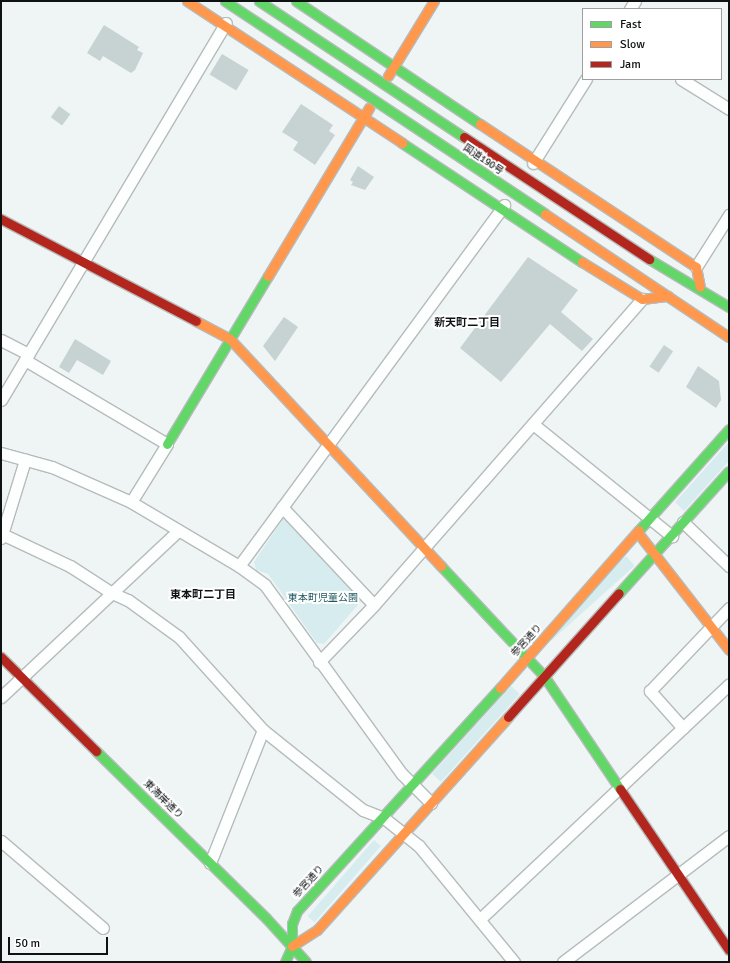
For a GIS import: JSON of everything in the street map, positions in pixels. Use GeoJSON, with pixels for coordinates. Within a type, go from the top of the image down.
{"type":"FeatureCollection","features":[{"type":"Feature","properties":{"kind":"main road"},"geometry":{"type":"LineString","coordinates":[[187,1],[362,119],[642,300],[668,296]]}},
{"type":"Feature","properties":{"kind":"main road","name":"国道190号"},"geometry":{"type":"LineString","coordinates":[[225,1],[237,4],[374,100],[729,337]]}},
{"type":"Feature","properties":{"kind":"main road","name":"国道190号"},"geometry":{"type":"LineString","coordinates":[[259,1],[627,245],[700,287],[729,307]]}},
{"type":"Feature","properties":{"kind":"main road"},"geometry":{"type":"LineString","coordinates":[[296,1],[696,267],[700,287]]}},
{"type":"Feature","properties":{"kind":"main road"},"geometry":{"type":"LineString","coordinates":[[167,444],[434,1]]}},
{"type":"Feature","properties":{"kind":"main road"},"geometry":{"type":"LineString","coordinates":[[1,219],[230,339],[426,547],[544,676],[729,950]]}},
{"type":"Feature","properties":{"kind":"main road"},"geometry":{"type":"LineString","coordinates":[[672,270],[696,267]]}},
{"type":"Feature","properties":{"kind":"main road"},"geometry":{"type":"LineString","coordinates":[[641,278],[642,300]]}},
{"type":"Feature","properties":{"kind":"main road","name":"参宮通り"},"geometry":{"type":"LineString","coordinates":[[292,946],[292,924],[297,911],[384,818],[729,429]]}},
{"type":"Feature","properties":{"kind":"main road"},"geometry":{"type":"LineString","coordinates":[[285,962],[292,946],[317,930],[544,676],[656,555],[683,522],[727,479]]}},
{"type":"Feature","properties":{"kind":"main road"},"geometry":{"type":"LineString","coordinates":[[638,533],[729,650]]}},
{"type":"Feature","properties":{"kind":"main road","name":"東海岸通り"},"geometry":{"type":"LineString","coordinates":[[1,657],[210,863],[306,962]]}},
{"type":"Feature","properties":{"kind":"street"},"geometry":{"type":"LineString","coordinates":[[1,400],[237,4]]}},
{"type":"Feature","properties":{"kind":"street"},"geometry":{"type":"LineString","coordinates":[[239,566],[513,193],[536,160],[585,80]]}},
{"type":"Feature","properties":{"kind":"street"},"geometry":{"type":"LineString","coordinates":[[683,80],[729,109]]}},
{"type":"Feature","properties":{"kind":"street"},"geometry":{"type":"LineString","coordinates":[[696,267],[729,215]]}},
{"type":"Feature","properties":{"kind":"street"},"geometry":{"type":"LineString","coordinates":[[319,662],[374,605],[426,547],[642,300]]}},
{"type":"Feature","properties":{"kind":"street"},"geometry":{"type":"LineString","coordinates":[[1,340],[167,444],[131,502]]}},
{"type":"Feature","properties":{"kind":"street"},"geometry":{"type":"LineString","coordinates":[[534,424],[651,517],[672,536]]}},
{"type":"Feature","properties":{"kind":"street"},"geometry":{"type":"LineString","coordinates":[[1,453],[52,467],[131,502],[239,566],[265,586],[319,662],[412,786],[431,803]]}},
{"type":"Feature","properties":{"kind":"street"},"geometry":{"type":"LineString","coordinates":[[24,460],[2,536],[70,566],[112,593],[128,600],[179,637],[263,730],[364,810],[384,818],[403,835],[419,846],[514,962]]}},
{"type":"Feature","properties":{"kind":"street"},"geometry":{"type":"LineString","coordinates":[[282,507],[374,605]]}},
{"type":"Feature","properties":{"kind":"street"},"geometry":{"type":"LineString","coordinates":[[683,522],[729,566]]}},
{"type":"Feature","properties":{"kind":"street"},"geometry":{"type":"LineString","coordinates":[[1,697],[178,531]]}},
{"type":"Feature","properties":{"kind":"street"},"geometry":{"type":"LineString","coordinates":[[683,728],[650,691],[710,626],[729,608]]}},
{"type":"Feature","properties":{"kind":"street"},"geometry":{"type":"LineString","coordinates":[[480,919],[729,684]]}},
{"type":"Feature","properties":{"kind":"street"},"geometry":{"type":"LineString","coordinates":[[210,863],[263,730]]}},
{"type":"Feature","properties":{"kind":"street"},"geometry":{"type":"LineString","coordinates":[[563,962],[729,836]]}},
{"type":"Feature","properties":{"kind":"street"},"geometry":{"type":"LineString","coordinates":[[1,841],[103,928]]}},
{"type":"Feature","properties":{"kind":"green space"},"geometry":{"type":"Polygon","coordinates":[[[729,442],[729,461],[684,511],[675,502],[729,442]]]}},
{"type":"Feature","properties":{"kind":"green space","name":"東本町児童公園"},"geometry":{"type":"Polygon","coordinates":[[[283,519],[291,519],[363,599],[324,644],[317,643],[268,574],[256,570],[254,562],[283,519]]]}},
{"type":"Feature","properties":{"kind":"green space"},"geometry":{"type":"Polygon","coordinates":[[[626,556],[635,566],[551,641],[543,631],[626,556]]]}},
{"type":"Feature","properties":{"kind":"green space"},"geometry":{"type":"Polygon","coordinates":[[[511,686],[520,694],[441,782],[432,774],[511,686]]]}},
{"type":"Feature","properties":{"kind":"green space"},"geometry":{"type":"Polygon","coordinates":[[[374,840],[381,846],[315,922],[308,916],[374,840]]]}},
{"type":"Feature","properties":{"kind":"building"},"geometry":{"type":"Polygon","coordinates":[[[104,25],[139,47],[137,50],[143,53],[135,70],[131,73],[103,56],[100,61],[87,53],[104,25]]]}},
{"type":"Feature","properties":{"kind":"building"},"geometry":{"type":"Polygon","coordinates":[[[222,54],[249,70],[236,91],[210,75],[222,54]]]}},
{"type":"Feature","properties":{"kind":"building"},"geometry":{"type":"Polygon","coordinates":[[[301,104],[333,125],[329,131],[335,135],[315,165],[293,150],[298,142],[282,132],[301,104]]]}},
{"type":"Feature","properties":{"kind":"building"},"geometry":{"type":"Polygon","coordinates":[[[59,106],[70,114],[62,126],[51,117],[59,106]]]}},
{"type":"Feature","properties":{"kind":"building"},"geometry":{"type":"Polygon","coordinates":[[[358,166],[374,177],[365,190],[351,185],[353,182],[350,180],[358,166]]]}},
{"type":"Feature","properties":{"kind":"building"},"geometry":{"type":"Polygon","coordinates":[[[528,257],[578,290],[561,312],[593,339],[582,351],[550,324],[501,382],[460,348],[528,257]]]}},
{"type":"Feature","properties":{"kind":"building"},"geometry":{"type":"Polygon","coordinates":[[[284,317],[298,327],[275,361],[263,346],[284,317]]]}},
{"type":"Feature","properties":{"kind":"building"},"geometry":{"type":"Polygon","coordinates":[[[75,339],[111,361],[103,375],[77,360],[69,373],[59,367],[75,339]]]}},
{"type":"Feature","properties":{"kind":"building"},"geometry":{"type":"Polygon","coordinates":[[[664,345],[673,351],[659,373],[649,367],[664,345]]]}},
{"type":"Feature","properties":{"kind":"building"},"geometry":{"type":"Polygon","coordinates":[[[698,366],[719,381],[721,400],[716,408],[686,387],[698,366]]]}},
{"type":"Feature","properties":{"kind":"traffic: fast"},"geometry":{"type":"LineString","coordinates":[[225,1],[545,214]]}},
{"type":"Feature","properties":{"kind":"traffic: fast"},"geometry":{"type":"LineString","coordinates":[[259,1],[464,137]]}},
{"type":"Feature","properties":{"kind":"traffic: fast"},"geometry":{"type":"LineString","coordinates":[[296,1],[480,124]]}},
{"type":"Feature","properties":{"kind":"traffic: fast"},"geometry":{"type":"LineString","coordinates":[[402,143],[582,262]]}},
{"type":"Feature","properties":{"kind":"traffic: fast"},"geometry":{"type":"LineString","coordinates":[[649,259],[729,307]]}},
{"type":"Feature","properties":{"kind":"traffic: fast"},"geometry":{"type":"LineString","coordinates":[[167,444],[268,276]]}},
{"type":"Feature","properties":{"kind":"traffic: fast"},"geometry":{"type":"LineString","coordinates":[[639,530],[729,429]]}},
{"type":"Feature","properties":{"kind":"traffic: fast"},"geometry":{"type":"LineString","coordinates":[[619,593],[729,471]]}},
{"type":"Feature","properties":{"kind":"traffic: fast"},"geometry":{"type":"LineString","coordinates":[[441,566],[544,676],[620,789]]}},
{"type":"Feature","properties":{"kind":"traffic: fast"},"geometry":{"type":"LineString","coordinates":[[285,962],[292,946],[292,924],[297,911],[500,688]]}},
{"type":"Feature","properties":{"kind":"traffic: fast"},"geometry":{"type":"LineString","coordinates":[[96,751],[266,918],[306,962]]}},
{"type":"Feature","properties":{"kind":"traffic: slow"},"geometry":{"type":"LineString","coordinates":[[187,1],[402,143]]}},
{"type":"Feature","properties":{"kind":"traffic: slow"},"geometry":{"type":"LineString","coordinates":[[388,76],[434,1]]}},
{"type":"Feature","properties":{"kind":"traffic: slow"},"geometry":{"type":"LineString","coordinates":[[268,276],[369,108]]}},
{"type":"Feature","properties":{"kind":"traffic: slow"},"geometry":{"type":"LineString","coordinates":[[480,124],[696,267],[700,287]]}},
{"type":"Feature","properties":{"kind":"traffic: slow"},"geometry":{"type":"LineString","coordinates":[[545,214],[729,337]]}},
{"type":"Feature","properties":{"kind":"traffic: slow"},"geometry":{"type":"LineString","coordinates":[[582,262],[642,299],[668,296]]}},
{"type":"Feature","properties":{"kind":"traffic: slow"},"geometry":{"type":"LineString","coordinates":[[196,321],[230,339],[441,566]]}},
{"type":"Feature","properties":{"kind":"traffic: slow"},"geometry":{"type":"LineString","coordinates":[[500,688],[639,530]]}},
{"type":"Feature","properties":{"kind":"traffic: slow"},"geometry":{"type":"LineString","coordinates":[[638,533],[729,650]]}},
{"type":"Feature","properties":{"kind":"traffic: slow"},"geometry":{"type":"LineString","coordinates":[[292,946],[317,930],[508,717]]}},
{"type":"Feature","properties":{"kind":"traffic: jam"},"geometry":{"type":"LineString","coordinates":[[464,137],[649,259]]}},
{"type":"Feature","properties":{"kind":"traffic: jam"},"geometry":{"type":"LineString","coordinates":[[1,219],[196,321]]}},
{"type":"Feature","properties":{"kind":"traffic: jam"},"geometry":{"type":"LineString","coordinates":[[508,717],[619,593]]}},
{"type":"Feature","properties":{"kind":"traffic: jam"},"geometry":{"type":"LineString","coordinates":[[1,657],[96,751]]}},
{"type":"Feature","properties":{"kind":"traffic: jam"},"geometry":{"type":"LineString","coordinates":[[620,789],[729,950]]}},
{"type":"Feature","properties":{"kind":"district","name":"新天町二丁目"},"geometry":{"type":"Point","coordinates":[467,323]}},
{"type":"Feature","properties":{"kind":"district","name":"東本町二丁目"},"geometry":{"type":"Point","coordinates":[203,595]}}]}
